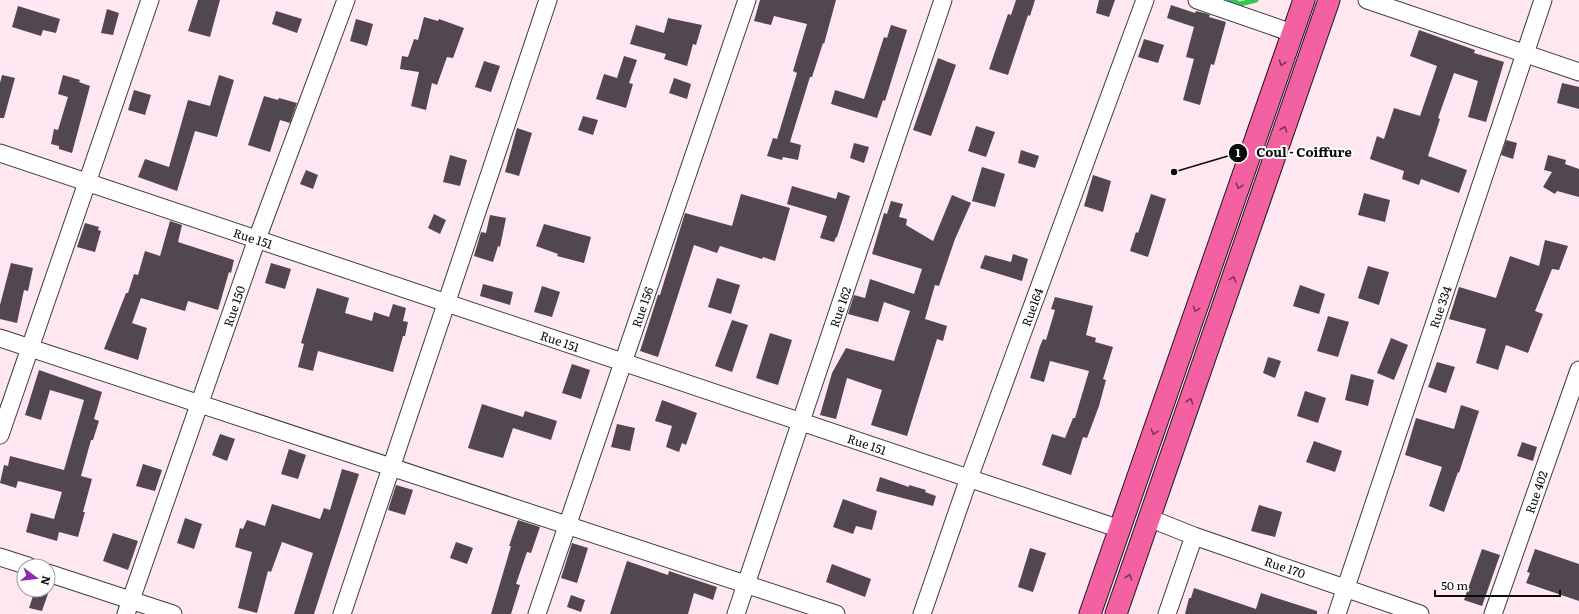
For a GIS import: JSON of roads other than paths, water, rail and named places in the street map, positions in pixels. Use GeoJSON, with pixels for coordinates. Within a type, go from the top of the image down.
{"type":"FeatureCollection","features":[{"type":"Feature","properties":{"kind":"main road"},"geometry":{"type":"LineString","coordinates":[[1090,614],[1304,0]]}},
{"type":"Feature","properties":{"kind":"main road"},"geometry":{"type":"LineString","coordinates":[[1116,614],[1329,0]]}},
{"type":"Feature","properties":{"kind":"street"},"geometry":{"type":"LineString","coordinates":[[0,435],[150,0]]}},
{"type":"Feature","properties":{"kind":"street","name":"Rue 150"},"geometry":{"type":"LineString","coordinates":[[129,607],[257,239],[346,0]]}},
{"type":"Feature","properties":{"kind":"street"},"geometry":{"type":"LineString","coordinates":[[342,614],[548,0]]}},
{"type":"Feature","properties":{"kind":"street","name":"Rue 156"},"geometry":{"type":"LineString","coordinates":[[537,614],[747,0]]}},
{"type":"Feature","properties":{"kind":"street","name":"Rue 162"},"geometry":{"type":"LineString","coordinates":[[736,614],[944,0]]}},
{"type":"Feature","properties":{"kind":"street","name":"Rue164"},"geometry":{"type":"LineString","coordinates":[[922,614],[969,478],[1145,0]]}},
{"type":"Feature","properties":{"kind":"street"},"geometry":{"type":"LineString","coordinates":[[1197,0],[1292,32]]}},
{"type":"Feature","properties":{"kind":"street"},"geometry":{"type":"LineString","coordinates":[[1367,0],[1579,72]]}},
{"type":"Feature","properties":{"kind":"street","name":"Rue 334"},"geometry":{"type":"LineString","coordinates":[[1337,614],[1543,0]]}},
{"type":"Feature","properties":{"kind":"street","name":"Rue 151"},"geometry":{"type":"LineString","coordinates":[[0,153],[1120,529]]}},
{"type":"Feature","properties":{"kind":"street"},"geometry":{"type":"LineString","coordinates":[[0,338],[836,614]]}},
{"type":"Feature","properties":{"kind":"street","name":"Rue 402"},"geometry":{"type":"LineString","coordinates":[[1493,614],[1579,370]]}},
{"type":"Feature","properties":{"kind":"street","name":"Rue 170"},"geometry":{"type":"LineString","coordinates":[[1149,518],[1194,536],[1420,614]]}},
{"type":"Feature","properties":{"kind":"street"},"geometry":{"type":"LineString","coordinates":[[1167,614],[1194,536]]}},
{"type":"Feature","properties":{"kind":"street"},"geometry":{"type":"LineString","coordinates":[[0,557],[16,562]]}},
{"type":"Feature","properties":{"kind":"street"},"geometry":{"type":"LineString","coordinates":[[56,576],[129,607],[173,614]]}},
{"type":"Feature","properties":{"kind":"waterway"},"geometry":{"type":"LineString","coordinates":[[1230,0],[1240,4],[1256,0]]}},
{"type":"Feature","properties":{"kind":"place","name":"Coul - Coiffure"},"geometry":{"type":"Point","coordinates":[1174,172]}}]}
